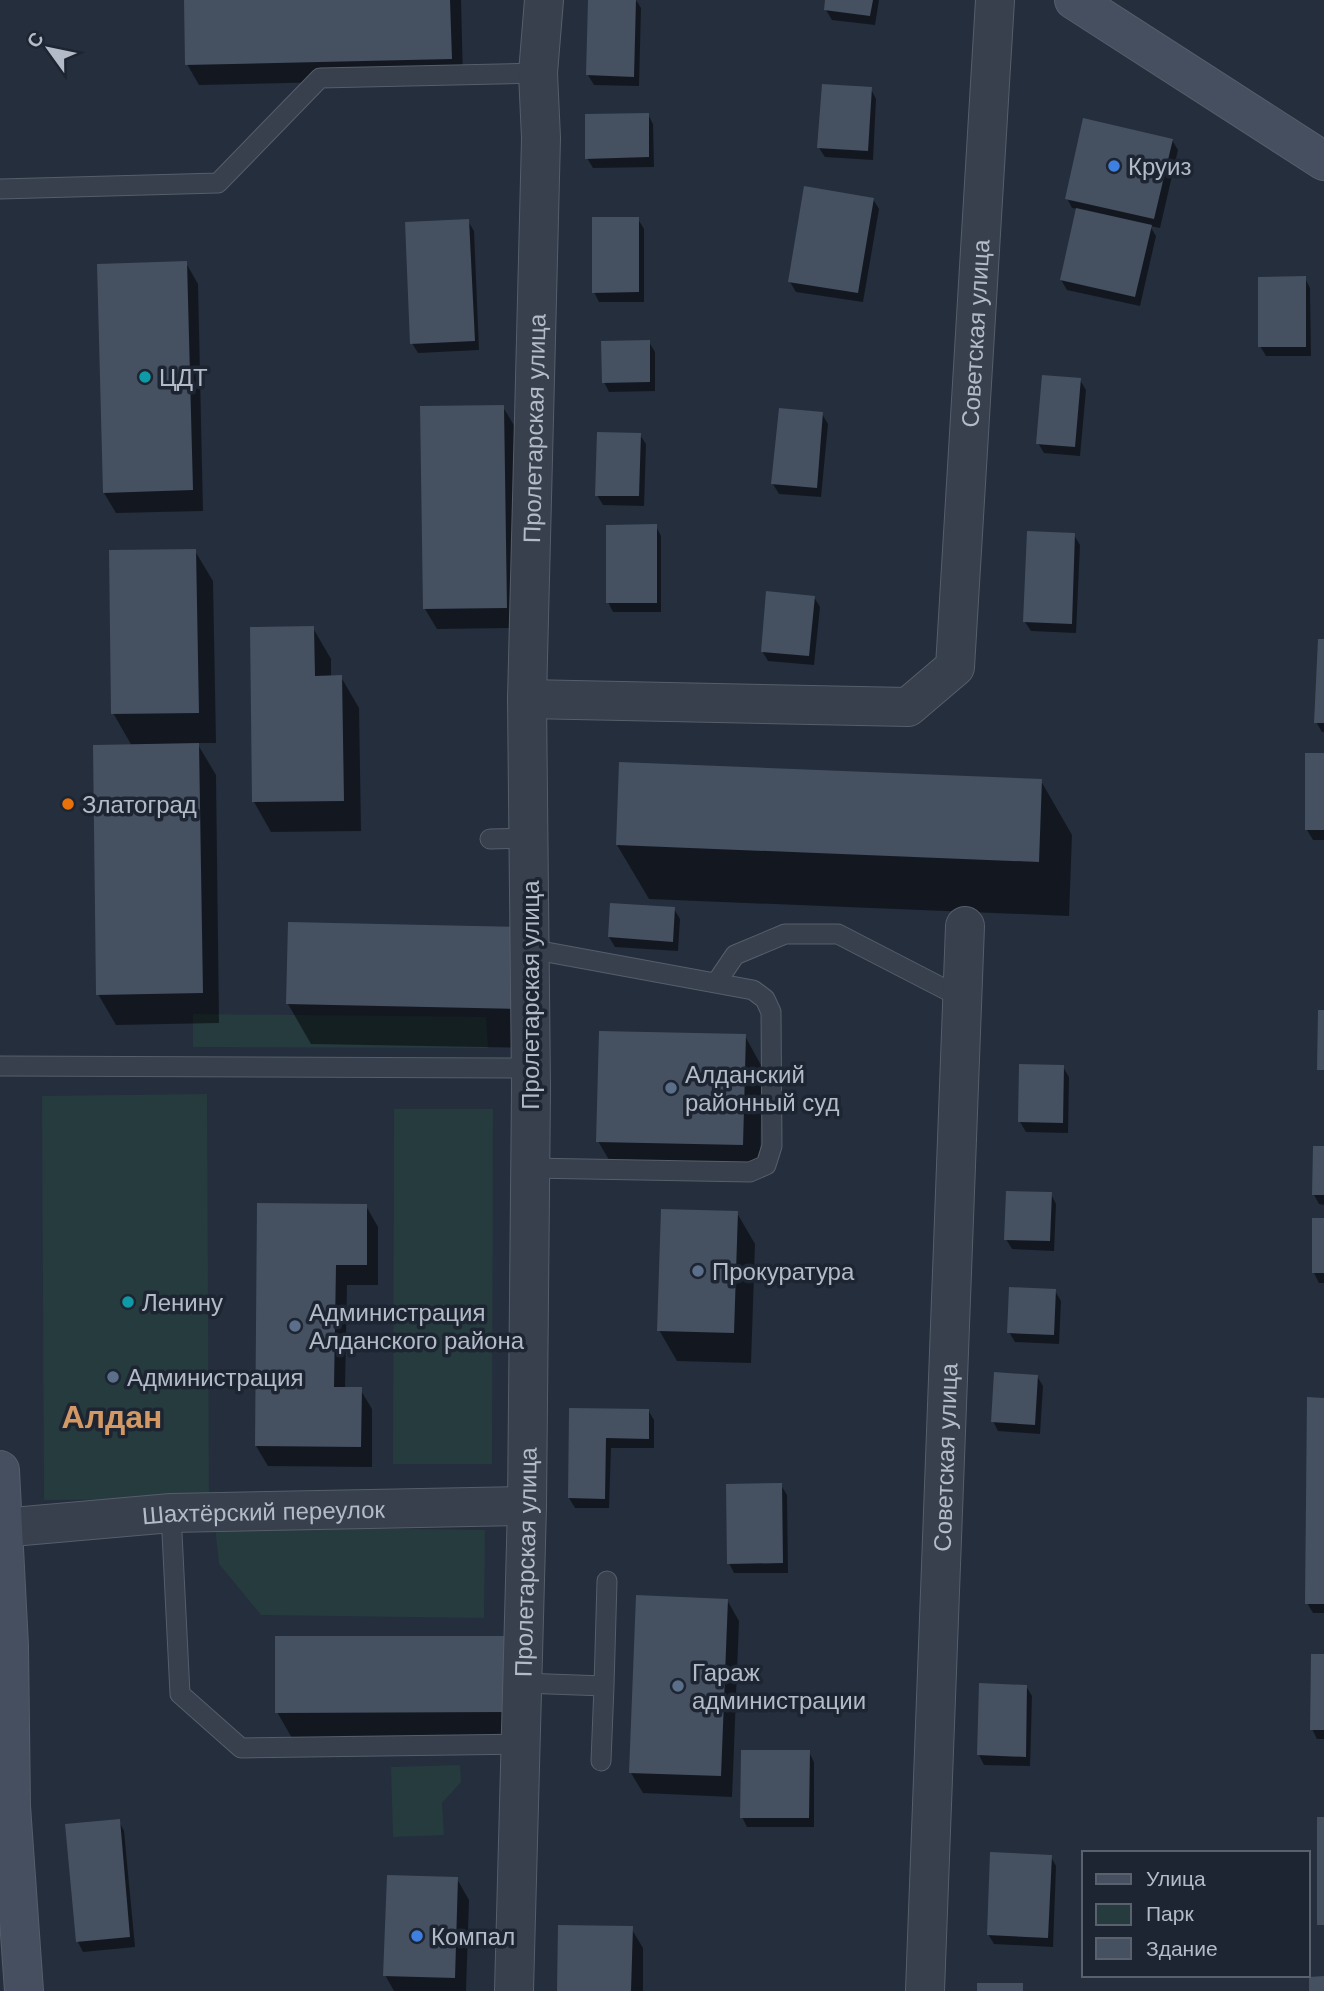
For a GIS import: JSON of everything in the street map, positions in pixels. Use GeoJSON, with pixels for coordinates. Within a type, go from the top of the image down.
{"type":"FeatureCollection","features":[{"type":"Feature","properties":{"kind":"main road"},"geometry":{"type":"LineString","coordinates":[[1074,0],[1324,161]]}},
{"type":"Feature","properties":{"kind":"main road"},"geometry":{"type":"LineString","coordinates":[[0,1470],[9,1646],[11,1806],[24,1991]]}},
{"type":"Feature","properties":{"kind":"street","name":"Пролетарская улица"},"geometry":{"type":"LineString","coordinates":[[514,1991],[527,1506],[530,949],[527,699],[541,138],[538,73],[544,0]]}},
{"type":"Feature","properties":{"kind":"street","name":"Советская улица"},"geometry":{"type":"LineString","coordinates":[[527,699],[908,708],[955,667],[995,0]]}},
{"type":"Feature","properties":{"kind":"street","name":"Советская улица"},"geometry":{"type":"LineString","coordinates":[[925,1991],[965,926]]}},
{"type":"Feature","properties":{"kind":"street","name":"Шахтёрский переулок"},"geometry":{"type":"LineString","coordinates":[[1,1527],[171,1513],[527,1506]]}},
{"type":"Feature","properties":{"kind":"lane"},"geometry":{"type":"LineString","coordinates":[[0,189],[218,183],[320,78],[538,73]]}},
{"type":"Feature","properties":{"kind":"lane"},"geometry":{"type":"LineString","coordinates":[[490,839],[528,838]]}},
{"type":"Feature","properties":{"kind":"lane"},"geometry":{"type":"LineString","coordinates":[[716,983],[735,955],[785,934],[838,934],[962,998]]}},
{"type":"Feature","properties":{"kind":"lane"},"geometry":{"type":"LineString","coordinates":[[530,949],[753,990],[765,999],[771,1012],[772,1146],[766,1165],[750,1172],[530,1168]]}},
{"type":"Feature","properties":{"kind":"lane"},"geometry":{"type":"LineString","coordinates":[[0,1066],[317,1075],[530,1068]]}},
{"type":"Feature","properties":{"kind":"lane"},"geometry":{"type":"LineString","coordinates":[[171,1513],[180,1694],[241,1748],[521,1744]]}},
{"type":"Feature","properties":{"kind":"lane"},"geometry":{"type":"LineString","coordinates":[[601,1761],[607,1581]]}},
{"type":"Feature","properties":{"kind":"lane"},"geometry":{"type":"LineString","coordinates":[[522,1683],[604,1686]]}},
{"type":"Feature","properties":{"kind":"green space"},"geometry":{"type":"Polygon","coordinates":[[[193,1014],[486,1017],[488,1048],[193,1047],[193,1014]]]}},
{"type":"Feature","properties":{"kind":"green space"},"geometry":{"type":"Polygon","coordinates":[[[207,1094],[209,1499],[44,1500],[42,1096],[207,1094]]]}},
{"type":"Feature","properties":{"kind":"green space"},"geometry":{"type":"Polygon","coordinates":[[[394,1109],[493,1109],[492,1464],[393,1464],[394,1109]]]}},
{"type":"Feature","properties":{"kind":"green space"},"geometry":{"type":"Polygon","coordinates":[[[215,1526],[485,1530],[484,1618],[261,1615],[219,1564],[215,1526]]]}},
{"type":"Feature","properties":{"kind":"green space"},"geometry":{"type":"Polygon","coordinates":[[[460,1765],[461,1782],[442,1803],[444,1835],[393,1837],[391,1767],[460,1765]]]}},
{"type":"Feature","properties":{"kind":"building"},"geometry":{"type":"Polygon","coordinates":[[[184,0],[450,0],[452,59],[185,65],[184,0]]]}},
{"type":"Feature","properties":{"kind":"building"},"geometry":{"type":"Polygon","coordinates":[[[588,0],[636,0],[634,77],[586,75],[588,0]]]}},
{"type":"Feature","properties":{"kind":"building"},"geometry":{"type":"Polygon","coordinates":[[[825,0],[873,0],[870,16],[824,10],[825,0]]]}},
{"type":"Feature","properties":{"kind":"building"},"geometry":{"type":"Polygon","coordinates":[[[822,84],[872,87],[868,151],[817,148],[822,84]]]}},
{"type":"Feature","properties":{"kind":"building"},"geometry":{"type":"Polygon","coordinates":[[[649,113],[649,157],[585,159],[585,114],[649,113]]]}},
{"type":"Feature","properties":{"kind":"building"},"geometry":{"type":"Polygon","coordinates":[[[1083,118],[1173,139],[1154,219],[1065,199],[1083,118]]]}},
{"type":"Feature","properties":{"kind":"building"},"geometry":{"type":"Polygon","coordinates":[[[804,186],[874,198],[858,293],[788,282],[804,186]]]}},
{"type":"Feature","properties":{"kind":"building"},"geometry":{"type":"Polygon","coordinates":[[[1076,208],[1152,225],[1135,297],[1060,280],[1076,208]]]}},
{"type":"Feature","properties":{"kind":"building"},"geometry":{"type":"Polygon","coordinates":[[[592,217],[639,217],[639,292],[592,293],[592,217]]]}},
{"type":"Feature","properties":{"kind":"building"},"geometry":{"type":"Polygon","coordinates":[[[469,219],[475,341],[410,344],[405,222],[469,219]]]}},
{"type":"Feature","properties":{"kind":"building","name":"ЦДТ"},"geometry":{"type":"Polygon","coordinates":[[[187,261],[193,490],[103,493],[97,264],[187,261]]]}},
{"type":"Feature","properties":{"kind":"building"},"geometry":{"type":"Polygon","coordinates":[[[1306,276],[1306,347],[1258,347],[1258,277],[1306,276]]]}},
{"type":"Feature","properties":{"kind":"building"},"geometry":{"type":"Polygon","coordinates":[[[650,340],[650,382],[602,383],[601,341],[650,340]]]}},
{"type":"Feature","properties":{"kind":"building"},"geometry":{"type":"Polygon","coordinates":[[[1042,375],[1081,378],[1075,447],[1036,444],[1042,375]]]}},
{"type":"Feature","properties":{"kind":"building"},"geometry":{"type":"Polygon","coordinates":[[[504,405],[507,608],[423,609],[420,406],[504,405]]]}},
{"type":"Feature","properties":{"kind":"building"},"geometry":{"type":"Polygon","coordinates":[[[779,408],[823,412],[817,488],[771,484],[779,408]]]}},
{"type":"Feature","properties":{"kind":"building"},"geometry":{"type":"Polygon","coordinates":[[[597,432],[641,433],[639,496],[595,496],[597,432]]]}},
{"type":"Feature","properties":{"kind":"building"},"geometry":{"type":"Polygon","coordinates":[[[657,524],[657,603],[606,603],[606,525],[657,524]]]}},
{"type":"Feature","properties":{"kind":"building"},"geometry":{"type":"Polygon","coordinates":[[[1027,531],[1075,533],[1072,624],[1023,622],[1027,531]]]}},
{"type":"Feature","properties":{"kind":"building"},"geometry":{"type":"Polygon","coordinates":[[[196,549],[199,713],[111,714],[109,550],[196,549]]]}},
{"type":"Feature","properties":{"kind":"building"},"geometry":{"type":"Polygon","coordinates":[[[766,591],[815,596],[809,656],[761,652],[766,591]]]}},
{"type":"Feature","properties":{"kind":"building"},"geometry":{"type":"Polygon","coordinates":[[[314,626],[315,676],[342,675],[344,801],[252,802],[250,627],[314,626]]]}},
{"type":"Feature","properties":{"kind":"building"},"geometry":{"type":"Polygon","coordinates":[[[1318,639],[1324,639],[1324,723],[1314,723],[1318,639]]]}},
{"type":"Feature","properties":{"kind":"building"},"geometry":{"type":"Polygon","coordinates":[[[199,743],[203,993],[96,995],[93,745],[199,743]]]}},
{"type":"Feature","properties":{"kind":"building"},"geometry":{"type":"Polygon","coordinates":[[[1305,753],[1324,753],[1324,830],[1305,830],[1305,753]]]}},
{"type":"Feature","properties":{"kind":"building"},"geometry":{"type":"Polygon","coordinates":[[[619,762],[1042,779],[1039,862],[616,845],[619,762]]]}},
{"type":"Feature","properties":{"kind":"building"},"geometry":{"type":"Polygon","coordinates":[[[610,903],[675,907],[673,942],[608,937],[610,903]]]}},
{"type":"Feature","properties":{"kind":"building"},"geometry":{"type":"Polygon","coordinates":[[[288,922],[522,927],[520,1009],[286,1004],[288,922]]]}},
{"type":"Feature","properties":{"kind":"building"},"geometry":{"type":"Polygon","coordinates":[[[1318,1010],[1324,1010],[1324,1070],[1317,1070],[1318,1010]]]}},
{"type":"Feature","properties":{"kind":"building","name":"Алданский районный суд"},"geometry":{"type":"Polygon","coordinates":[[[599,1031],[746,1034],[743,1145],[596,1142],[599,1031]]]}},
{"type":"Feature","properties":{"kind":"building"},"geometry":{"type":"Polygon","coordinates":[[[1019,1064],[1064,1065],[1063,1123],[1018,1122],[1019,1064]]]}},
{"type":"Feature","properties":{"kind":"building"},"geometry":{"type":"Polygon","coordinates":[[[1313,1146],[1324,1146],[1324,1195],[1312,1195],[1313,1146]]]}},
{"type":"Feature","properties":{"kind":"building"},"geometry":{"type":"Polygon","coordinates":[[[1006,1191],[1052,1192],[1050,1241],[1004,1240],[1006,1191]]]}},
{"type":"Feature","properties":{"kind":"building","name":"Администрация Алданского района"},"geometry":{"type":"Polygon","coordinates":[[[257,1203],[367,1204],[367,1265],[336,1265],[334,1387],[362,1387],[361,1447],[255,1446],[257,1203]]]}},
{"type":"Feature","properties":{"kind":"building","name":"Прокуратура"},"geometry":{"type":"Polygon","coordinates":[[[661,1209],[738,1211],[734,1333],[657,1331],[661,1209]]]}},
{"type":"Feature","properties":{"kind":"building"},"geometry":{"type":"Polygon","coordinates":[[[1312,1218],[1324,1218],[1324,1273],[1312,1273],[1312,1218]]]}},
{"type":"Feature","properties":{"kind":"building"},"geometry":{"type":"Polygon","coordinates":[[[1009,1287],[1056,1289],[1054,1335],[1007,1333],[1009,1287]]]}},
{"type":"Feature","properties":{"kind":"building"},"geometry":{"type":"Polygon","coordinates":[[[994,1372],[1038,1375],[1035,1425],[991,1422],[994,1372]]]}},
{"type":"Feature","properties":{"kind":"building"},"geometry":{"type":"Polygon","coordinates":[[[1307,1397],[1324,1398],[1324,1604],[1305,1604],[1307,1397]]]}},
{"type":"Feature","properties":{"kind":"building"},"geometry":{"type":"Polygon","coordinates":[[[569,1408],[649,1409],[649,1439],[606,1438],[605,1499],[568,1498],[569,1408]]]}},
{"type":"Feature","properties":{"kind":"building"},"geometry":{"type":"Polygon","coordinates":[[[782,1483],[783,1563],[727,1564],[726,1484],[782,1483]]]}},
{"type":"Feature","properties":{"kind":"building","name":"Гараж администрации"},"geometry":{"type":"Polygon","coordinates":[[[636,1595],[728,1599],[721,1776],[629,1773],[636,1595]]]}},
{"type":"Feature","properties":{"kind":"building"},"geometry":{"type":"Polygon","coordinates":[[[275,1636],[508,1636],[508,1712],[275,1713],[275,1636]]]}},
{"type":"Feature","properties":{"kind":"building"},"geometry":{"type":"Polygon","coordinates":[[[1311,1654],[1324,1654],[1324,1730],[1310,1730],[1311,1654]]]}},
{"type":"Feature","properties":{"kind":"building"},"geometry":{"type":"Polygon","coordinates":[[[979,1683],[1027,1685],[1026,1757],[977,1755],[979,1683]]]}},
{"type":"Feature","properties":{"kind":"building"},"geometry":{"type":"Polygon","coordinates":[[[741,1750],[810,1750],[809,1818],[740,1818],[741,1750]]]}},
{"type":"Feature","properties":{"kind":"building"},"geometry":{"type":"Polygon","coordinates":[[[1317,1817],[1324,1817],[1324,1925],[1317,1925],[1317,1817]]]}},
{"type":"Feature","properties":{"kind":"building"},"geometry":{"type":"Polygon","coordinates":[[[120,1819],[130,1937],[76,1942],[65,1824],[120,1819]]]}},
{"type":"Feature","properties":{"kind":"building"},"geometry":{"type":"Polygon","coordinates":[[[990,1852],[1052,1855],[1048,1938],[987,1935],[990,1852]]]}},
{"type":"Feature","properties":{"kind":"building"},"geometry":{"type":"Polygon","coordinates":[[[387,1875],[458,1877],[455,1978],[383,1976],[387,1875]]]}},
{"type":"Feature","properties":{"kind":"building"},"geometry":{"type":"Polygon","coordinates":[[[558,1925],[633,1926],[631,1991],[557,1991],[558,1925]]]}},
{"type":"Feature","properties":{"kind":"building"},"geometry":{"type":"Polygon","coordinates":[[[1324,1976],[1324,1991],[1309,1991],[1310,1977],[1324,1976]]]}},
{"type":"Feature","properties":{"kind":"building"},"geometry":{"type":"Polygon","coordinates":[[[977,1983],[1023,1983],[1023,1991],[977,1991],[977,1983]]]}},
{"type":"Feature","properties":{"kind":"place","name":"Круиз"},"geometry":{"type":"Point","coordinates":[1114,166]}},
{"type":"Feature","properties":{"kind":"place","name":"ЦДТ"},"geometry":{"type":"Point","coordinates":[145,377]}},
{"type":"Feature","properties":{"kind":"place","name":"Златоград"},"geometry":{"type":"Point","coordinates":[68,804]}},
{"type":"Feature","properties":{"kind":"place","name":"Алданский районный суд"},"geometry":{"type":"Point","coordinates":[671,1088]}},
{"type":"Feature","properties":{"kind":"place","name":"Прокуратура"},"geometry":{"type":"Point","coordinates":[698,1271]}},
{"type":"Feature","properties":{"kind":"place","name":"Ленину"},"geometry":{"type":"Point","coordinates":[128,1302]}},
{"type":"Feature","properties":{"kind":"place","name":"Администрация Алданского района"},"geometry":{"type":"Point","coordinates":[295,1326]}},
{"type":"Feature","properties":{"kind":"place","name":"Администрация"},"geometry":{"type":"Point","coordinates":[113,1377]}},
{"type":"Feature","properties":{"kind":"place","name":"Гараж администрации"},"geometry":{"type":"Point","coordinates":[678,1686]}},
{"type":"Feature","properties":{"kind":"place","name":"Компал"},"geometry":{"type":"Point","coordinates":[417,1936]}},
{"type":"Feature","properties":{"kind":"district","name":"Алдан"},"geometry":{"type":"Point","coordinates":[112,1417]}}]}
